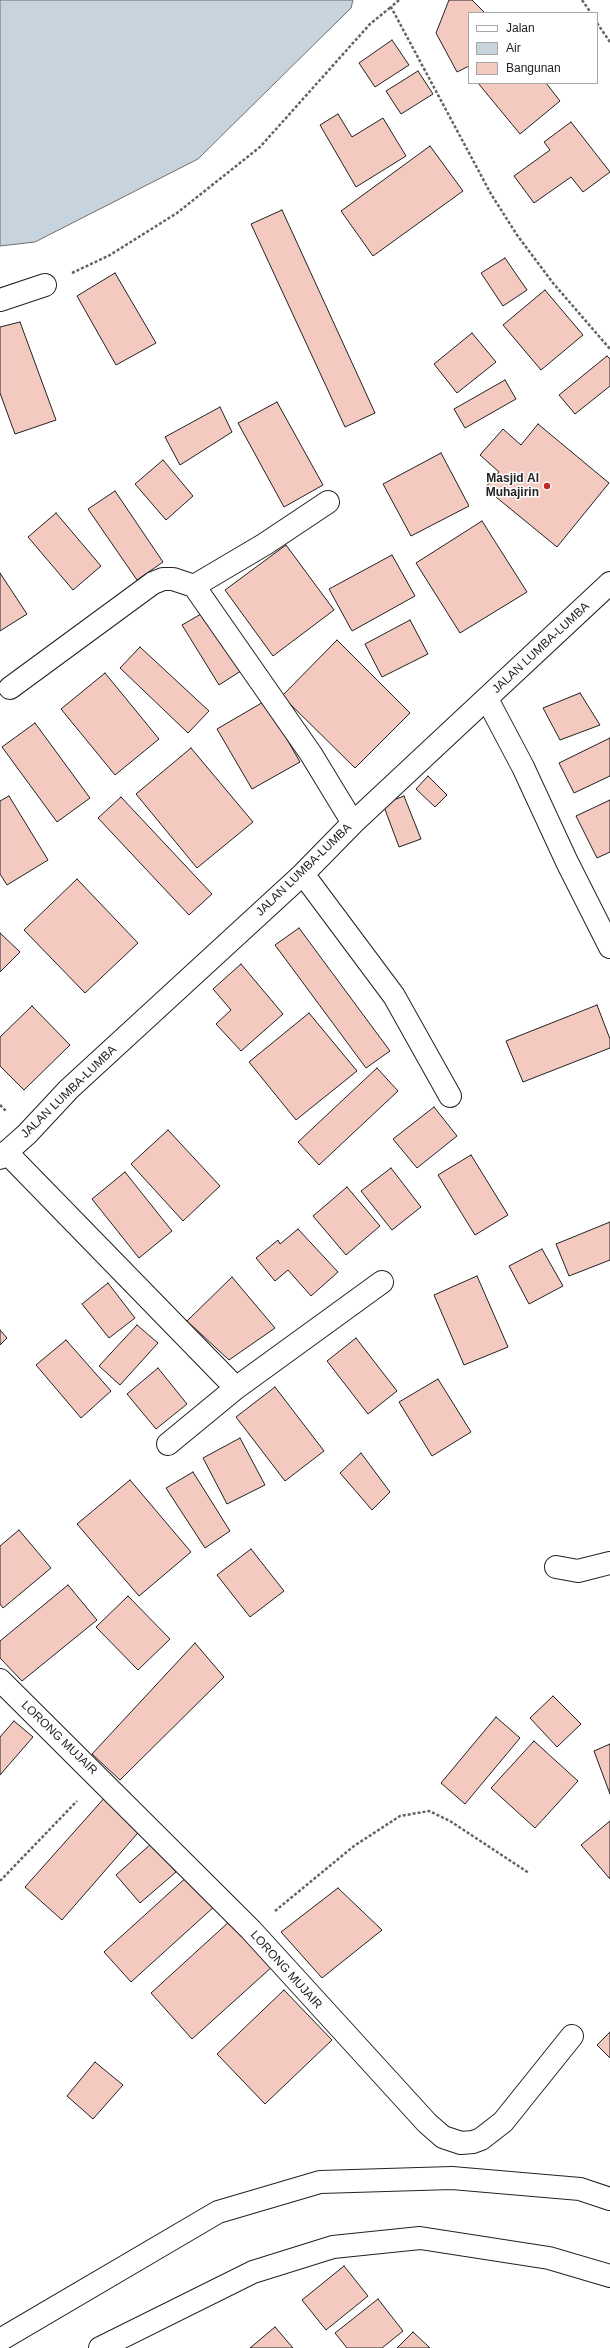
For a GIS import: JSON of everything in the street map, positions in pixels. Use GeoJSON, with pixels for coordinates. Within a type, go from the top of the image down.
{"type":"FeatureCollection","features":[{"type":"Feature","properties":{"kind":"street"},"geometry":{"type":"LineString","coordinates":[[0,300],[45,285]]}},
{"type":"Feature","properties":{"kind":"street"},"geometry":{"type":"LineString","coordinates":[[194,586],[265,544],[328,502]]}},
{"type":"Feature","properties":{"kind":"street"},"geometry":{"type":"LineString","coordinates":[[10,688],[153,583],[163,579],[173,579],[194,586],[312,754],[353,823]]}},
{"type":"Feature","properties":{"kind":"street","name":"JALAN LUMBA-LUMBA"},"geometry":{"type":"LineString","coordinates":[[3,1155],[27,1134],[69,1089],[303,874],[353,823],[610,584]]}},
{"type":"Feature","properties":{"kind":"street"},"geometry":{"type":"LineString","coordinates":[[487,699],[523,767],[567,862],[610,947]]}},
{"type":"Feature","properties":{"kind":"street"},"geometry":{"type":"LineString","coordinates":[[303,874],[394,996],[450,1096]]}},
{"type":"Feature","properties":{"kind":"street"},"geometry":{"type":"LineString","coordinates":[[3,1155],[236,1388]]}},
{"type":"Feature","properties":{"kind":"street"},"geometry":{"type":"LineString","coordinates":[[168,1444],[236,1388],[382,1282]]}},
{"type":"Feature","properties":{"kind":"street"},"geometry":{"type":"LineString","coordinates":[[556,1567],[578,1571],[610,1563]]}},
{"type":"Feature","properties":{"kind":"street","name":"LORONG MUJAIR"},"geometry":{"type":"LineString","coordinates":[[0,1680],[251,1930],[427,2123],[443,2137],[461,2143],[481,2139],[503,2122],[572,2036]]}},
{"type":"Feature","properties":{"kind":"street"},"geometry":{"type":"LineString","coordinates":[[0,2340],[218,2212],[320,2182],[452,2178],[580,2189],[610,2199]]}},
{"type":"Feature","properties":{"kind":"street"},"geometry":{"type":"LineString","coordinates":[[100,2348],[253,2272],[333,2247],[420,2238],[549,2258],[610,2276]]}},
{"type":"Feature","properties":{"kind":"path"},"geometry":{"type":"LineString","coordinates":[[45,285],[110,255],[177,212],[260,147],[370,24],[399,0]]}},
{"type":"Feature","properties":{"kind":"path"},"geometry":{"type":"LineString","coordinates":[[582,0],[590,12]]}},
{"type":"Feature","properties":{"kind":"path"},"geometry":{"type":"LineString","coordinates":[[391,7],[502,212],[553,283],[610,350]]}},
{"type":"Feature","properties":{"kind":"path"},"geometry":{"type":"LineString","coordinates":[[598,24],[610,42]]}},
{"type":"Feature","properties":{"kind":"path"},"geometry":{"type":"LineString","coordinates":[[0,1881],[100,1778]]}},
{"type":"Feature","properties":{"kind":"path"},"geometry":{"type":"LineString","coordinates":[[251,1930],[354,1846],[400,1816],[429,1811],[450,1821],[528,1874]]}},
{"type":"Feature","properties":{"kind":"water"},"geometry":{"type":"Polygon","coordinates":[[[0,0],[353,0],[351,8],[198,159],[35,242],[0,246],[0,0]]]}},
{"type":"Feature","properties":{"kind":"building"},"geometry":{"type":"Polygon","coordinates":[[[449,0],[472,0],[484,12],[468,12],[468,66],[457,72],[436,33],[449,0]]]}},
{"type":"Feature","properties":{"kind":"building"},"geometry":{"type":"Polygon","coordinates":[[[392,40],[409,65],[375,87],[359,63],[392,40]]]}},
{"type":"Feature","properties":{"kind":"building"},"geometry":{"type":"Polygon","coordinates":[[[418,71],[433,94],[401,114],[386,91],[418,71]]]}},
{"type":"Feature","properties":{"kind":"building"},"geometry":{"type":"Polygon","coordinates":[[[479,84],[547,84],[560,101],[520,134],[479,84]]]}},
{"type":"Feature","properties":{"kind":"building"},"geometry":{"type":"Polygon","coordinates":[[[338,114],[352,137],[383,118],[406,156],[356,187],[320,125],[338,114]]]}},
{"type":"Feature","properties":{"kind":"building"},"geometry":{"type":"Polygon","coordinates":[[[571,122],[610,172],[583,192],[571,177],[534,203],[514,176],[550,150],[544,142],[571,122]]]}},
{"type":"Feature","properties":{"kind":"building"},"geometry":{"type":"Polygon","coordinates":[[[430,146],[463,191],[373,256],[341,211],[430,146]]]}},
{"type":"Feature","properties":{"kind":"building"},"geometry":{"type":"Polygon","coordinates":[[[282,210],[375,413],[345,427],[251,224],[282,210]]]}},
{"type":"Feature","properties":{"kind":"building"},"geometry":{"type":"Polygon","coordinates":[[[505,258],[527,290],[503,306],[481,273],[505,258]]]}},
{"type":"Feature","properties":{"kind":"building"},"geometry":{"type":"Polygon","coordinates":[[[115,273],[156,343],[116,365],[77,296],[115,273]]]}},
{"type":"Feature","properties":{"kind":"building"},"geometry":{"type":"Polygon","coordinates":[[[545,290],[583,335],[541,370],[503,325],[545,290]]]}},
{"type":"Feature","properties":{"kind":"building"},"geometry":{"type":"Polygon","coordinates":[[[20,322],[56,420],[15,434],[0,393],[0,327],[20,322]]]}},
{"type":"Feature","properties":{"kind":"building"},"geometry":{"type":"Polygon","coordinates":[[[472,333],[496,362],[457,393],[434,364],[472,333]]]}},
{"type":"Feature","properties":{"kind":"building"},"geometry":{"type":"Polygon","coordinates":[[[607,356],[610,359],[610,386],[575,414],[559,395],[607,356]]]}},
{"type":"Feature","properties":{"kind":"building"},"geometry":{"type":"Polygon","coordinates":[[[505,380],[516,399],[465,428],[454,409],[505,380]]]}},
{"type":"Feature","properties":{"kind":"building"},"geometry":{"type":"Polygon","coordinates":[[[277,402],[323,485],[284,507],[238,423],[277,402]]]}},
{"type":"Feature","properties":{"kind":"building"},"geometry":{"type":"Polygon","coordinates":[[[220,407],[232,432],[180,465],[165,437],[220,407]]]}},
{"type":"Feature","properties":{"kind":"building","name":"Masjid Al Muhajirin"},"geometry":{"type":"Polygon","coordinates":[[[538,424],[609,483],[557,547],[485,488],[499,472],[480,455],[503,429],[521,445],[538,424]]]}},
{"type":"Feature","properties":{"kind":"building"},"geometry":{"type":"Polygon","coordinates":[[[441,453],[469,506],[411,536],[383,484],[441,453]]]}},
{"type":"Feature","properties":{"kind":"building"},"geometry":{"type":"Polygon","coordinates":[[[163,460],[193,496],[166,520],[135,484],[163,460]]]}},
{"type":"Feature","properties":{"kind":"building"},"geometry":{"type":"Polygon","coordinates":[[[115,491],[163,562],[137,580],[88,509],[115,491]]]}},
{"type":"Feature","properties":{"kind":"building"},"geometry":{"type":"Polygon","coordinates":[[[56,513],[101,566],[73,590],[28,537],[56,513]]]}},
{"type":"Feature","properties":{"kind":"building"},"geometry":{"type":"Polygon","coordinates":[[[482,521],[527,592],[460,633],[416,563],[482,521]]]}},
{"type":"Feature","properties":{"kind":"building"},"geometry":{"type":"Polygon","coordinates":[[[286,545],[334,610],[273,656],[225,590],[286,545]]]}},
{"type":"Feature","properties":{"kind":"building"},"geometry":{"type":"Polygon","coordinates":[[[392,555],[415,596],[352,631],[329,589],[392,555]]]}},
{"type":"Feature","properties":{"kind":"building"},"geometry":{"type":"Polygon","coordinates":[[[0,573],[27,614],[0,631],[0,573]]]}},
{"type":"Feature","properties":{"kind":"building"},"geometry":{"type":"Polygon","coordinates":[[[208,610],[244,669],[219,685],[182,625],[208,610]]]}},
{"type":"Feature","properties":{"kind":"building"},"geometry":{"type":"Polygon","coordinates":[[[410,620],[428,654],[382,677],[365,644],[410,620]]]}},
{"type":"Feature","properties":{"kind":"building"},"geometry":{"type":"Polygon","coordinates":[[[337,640],[410,713],[355,768],[282,696],[337,640]]]}},
{"type":"Feature","properties":{"kind":"building"},"geometry":{"type":"Polygon","coordinates":[[[140,647],[209,711],[188,733],[120,668],[140,647]]]}},
{"type":"Feature","properties":{"kind":"building"},"geometry":{"type":"Polygon","coordinates":[[[105,673],[159,739],[115,775],[61,709],[105,673]]]}},
{"type":"Feature","properties":{"kind":"building"},"geometry":{"type":"Polygon","coordinates":[[[580,693],[600,725],[560,740],[543,708],[580,693]]]}},
{"type":"Feature","properties":{"kind":"building"},"geometry":{"type":"Polygon","coordinates":[[[265,701],[300,762],[252,789],[217,729],[265,701]]]}},
{"type":"Feature","properties":{"kind":"building"},"geometry":{"type":"Polygon","coordinates":[[[35,723],[90,798],[57,822],[2,747],[35,723]]]}},
{"type":"Feature","properties":{"kind":"building"},"geometry":{"type":"Polygon","coordinates":[[[610,738],[610,776],[574,793],[559,763],[610,738]]]}},
{"type":"Feature","properties":{"kind":"building"},"geometry":{"type":"Polygon","coordinates":[[[191,748],[253,822],[197,868],[136,794],[191,748]]]}},
{"type":"Feature","properties":{"kind":"building"},"geometry":{"type":"Polygon","coordinates":[[[428,776],[447,795],[435,807],[416,789],[428,776]]]}},
{"type":"Feature","properties":{"kind":"building"},"geometry":{"type":"Polygon","coordinates":[[[9,796],[48,860],[7,885],[0,874],[0,801],[9,796]]]}},
{"type":"Feature","properties":{"kind":"building"},"geometry":{"type":"Polygon","coordinates":[[[404,796],[421,839],[399,847],[383,804],[404,796]]]}},
{"type":"Feature","properties":{"kind":"building"},"geometry":{"type":"Polygon","coordinates":[[[121,797],[212,894],[189,915],[98,818],[121,797]]]}},
{"type":"Feature","properties":{"kind":"building"},"geometry":{"type":"Polygon","coordinates":[[[610,800],[610,852],[597,858],[576,816],[610,800]]]}},
{"type":"Feature","properties":{"kind":"building"},"geometry":{"type":"Polygon","coordinates":[[[77,879],[138,943],[85,993],[24,930],[77,879]]]}},
{"type":"Feature","properties":{"kind":"building"},"geometry":{"type":"Polygon","coordinates":[[[299,928],[390,1051],[366,1068],[275,945],[299,928]]]}},
{"type":"Feature","properties":{"kind":"building"},"geometry":{"type":"Polygon","coordinates":[[[0,933],[20,952],[0,972],[0,933]]]}},
{"type":"Feature","properties":{"kind":"building"},"geometry":{"type":"Polygon","coordinates":[[[241,964],[283,1014],[241,1051],[216,1024],[231,1010],[213,989],[241,964]]]}},
{"type":"Feature","properties":{"kind":"building"},"geometry":{"type":"Polygon","coordinates":[[[597,1005],[610,1039],[610,1048],[523,1082],[506,1041],[597,1005]]]}},
{"type":"Feature","properties":{"kind":"building"},"geometry":{"type":"Polygon","coordinates":[[[32,1006],[70,1045],[24,1090],[0,1066],[0,1037],[32,1006]]]}},
{"type":"Feature","properties":{"kind":"building"},"geometry":{"type":"Polygon","coordinates":[[[309,1013],[357,1071],[296,1120],[249,1062],[309,1013]]]}},
{"type":"Feature","properties":{"kind":"building"},"geometry":{"type":"Polygon","coordinates":[[[377,1068],[398,1091],[319,1165],[298,1142],[377,1068]]]}},
{"type":"Feature","properties":{"kind":"building"},"geometry":{"type":"Polygon","coordinates":[[[434,1107],[457,1136],[417,1168],[393,1139],[434,1107]]]}},
{"type":"Feature","properties":{"kind":"building"},"geometry":{"type":"Polygon","coordinates":[[[168,1130],[220,1186],[183,1221],[131,1164],[168,1130]]]}},
{"type":"Feature","properties":{"kind":"building"},"geometry":{"type":"Polygon","coordinates":[[[471,1155],[508,1215],[475,1235],[438,1175],[471,1155]]]}},
{"type":"Feature","properties":{"kind":"building"},"geometry":{"type":"Polygon","coordinates":[[[391,1168],[421,1207],[392,1230],[361,1191],[391,1168]]]}},
{"type":"Feature","properties":{"kind":"building"},"geometry":{"type":"Polygon","coordinates":[[[125,1172],[172,1231],[139,1258],[92,1199],[125,1172]]]}},
{"type":"Feature","properties":{"kind":"building"},"geometry":{"type":"Polygon","coordinates":[[[347,1187],[380,1226],[346,1255],[313,1216],[347,1187]]]}},
{"type":"Feature","properties":{"kind":"building"},"geometry":{"type":"Polygon","coordinates":[[[610,1222],[610,1260],[569,1276],[556,1244],[610,1222]]]}},
{"type":"Feature","properties":{"kind":"building"},"geometry":{"type":"Polygon","coordinates":[[[298,1229],[338,1272],[311,1296],[288,1270],[275,1281],[256,1258],[278,1240],[280,1244],[298,1229]]]}},
{"type":"Feature","properties":{"kind":"building"},"geometry":{"type":"Polygon","coordinates":[[[542,1249],[563,1286],[529,1304],[509,1266],[542,1249]]]}},
{"type":"Feature","properties":{"kind":"building"},"geometry":{"type":"Polygon","coordinates":[[[477,1276],[508,1347],[464,1365],[434,1295],[477,1276]]]}},
{"type":"Feature","properties":{"kind":"building"},"geometry":{"type":"Polygon","coordinates":[[[232,1277],[275,1328],[229,1360],[187,1321],[232,1277]]]}},
{"type":"Feature","properties":{"kind":"building"},"geometry":{"type":"Polygon","coordinates":[[[108,1283],[135,1318],[109,1338],[82,1304],[108,1283]]]}},
{"type":"Feature","properties":{"kind":"building"},"geometry":{"type":"Polygon","coordinates":[[[137,1325],[158,1343],[120,1385],[99,1366],[137,1325]]]}},
{"type":"Feature","properties":{"kind":"building"},"geometry":{"type":"Polygon","coordinates":[[[0,1330],[7,1338],[0,1345],[0,1330]]]}},
{"type":"Feature","properties":{"kind":"building"},"geometry":{"type":"Polygon","coordinates":[[[356,1338],[397,1391],[368,1414],[327,1361],[356,1338]]]}},
{"type":"Feature","properties":{"kind":"building"},"geometry":{"type":"Polygon","coordinates":[[[66,1340],[111,1391],[81,1418],[36,1365],[66,1340]]]}},
{"type":"Feature","properties":{"kind":"building"},"geometry":{"type":"Polygon","coordinates":[[[158,1368],[187,1404],[156,1429],[127,1394],[158,1368]]]}},
{"type":"Feature","properties":{"kind":"building"},"geometry":{"type":"Polygon","coordinates":[[[438,1379],[471,1432],[432,1456],[399,1402],[438,1379]]]}},
{"type":"Feature","properties":{"kind":"building"},"geometry":{"type":"Polygon","coordinates":[[[275,1387],[324,1451],[285,1481],[236,1417],[275,1387]]]}},
{"type":"Feature","properties":{"kind":"building"},"geometry":{"type":"Polygon","coordinates":[[[240,1438],[265,1485],[227,1504],[203,1458],[240,1438]]]}},
{"type":"Feature","properties":{"kind":"building"},"geometry":{"type":"Polygon","coordinates":[[[361,1453],[390,1492],[372,1510],[340,1473],[361,1453]]]}},
{"type":"Feature","properties":{"kind":"building"},"geometry":{"type":"Polygon","coordinates":[[[193,1472],[230,1531],[205,1548],[166,1488],[193,1472]]]}},
{"type":"Feature","properties":{"kind":"building"},"geometry":{"type":"Polygon","coordinates":[[[130,1480],[191,1552],[139,1596],[77,1524],[130,1480]]]}},
{"type":"Feature","properties":{"kind":"building"},"geometry":{"type":"Polygon","coordinates":[[[19,1530],[51,1568],[3,1608],[0,1604],[0,1546],[19,1530]]]}},
{"type":"Feature","properties":{"kind":"building"},"geometry":{"type":"Polygon","coordinates":[[[251,1549],[284,1591],[250,1617],[217,1575],[251,1549]]]}},
{"type":"Feature","properties":{"kind":"building"},"geometry":{"type":"Polygon","coordinates":[[[68,1585],[97,1620],[22,1681],[0,1658],[0,1641],[68,1585]]]}},
{"type":"Feature","properties":{"kind":"building"},"geometry":{"type":"Polygon","coordinates":[[[128,1596],[170,1639],[138,1670],[96,1627],[128,1596]]]}},
{"type":"Feature","properties":{"kind":"building"},"geometry":{"type":"Polygon","coordinates":[[[195,1643],[224,1677],[120,1780],[92,1754],[195,1643]]]}},
{"type":"Feature","properties":{"kind":"building"},"geometry":{"type":"Polygon","coordinates":[[[553,1696],[581,1724],[557,1747],[530,1718],[553,1696]]]}},
{"type":"Feature","properties":{"kind":"building"},"geometry":{"type":"Polygon","coordinates":[[[496,1717],[520,1738],[465,1804],[441,1783],[496,1717]]]}},
{"type":"Feature","properties":{"kind":"building"},"geometry":{"type":"Polygon","coordinates":[[[14,1721],[33,1737],[0,1775],[0,1737],[14,1721]]]}},
{"type":"Feature","properties":{"kind":"building"},"geometry":{"type":"Polygon","coordinates":[[[534,1741],[578,1781],[535,1828],[491,1788],[534,1741]]]}},
{"type":"Feature","properties":{"kind":"building"},"geometry":{"type":"Polygon","coordinates":[[[610,1744],[610,1794],[594,1751],[610,1744]]]}},
{"type":"Feature","properties":{"kind":"building"},"geometry":{"type":"Polygon","coordinates":[[[107,1795],[143,1827],[62,1920],[25,1887],[107,1795]]]}},
{"type":"Feature","properties":{"kind":"building"},"geometry":{"type":"Polygon","coordinates":[[[610,1821],[610,1879],[581,1845],[610,1821]]]}},
{"type":"Feature","properties":{"kind":"building"},"geometry":{"type":"Polygon","coordinates":[[[151,1844],[176,1872],[140,1903],[116,1875],[151,1844]]]}},
{"type":"Feature","properties":{"kind":"building"},"geometry":{"type":"Polygon","coordinates":[[[189,1875],[216,1905],[131,1982],[104,1952],[189,1875]]]}},
{"type":"Feature","properties":{"kind":"building"},"geometry":{"type":"Polygon","coordinates":[[[338,1888],[382,1930],[322,1978],[281,1932],[338,1888]]]}},
{"type":"Feature","properties":{"kind":"building"},"geometry":{"type":"Polygon","coordinates":[[[231,1920],[273,1966],[192,2039],[151,1993],[231,1920]]]}},
{"type":"Feature","properties":{"kind":"building"},"geometry":{"type":"Polygon","coordinates":[[[284,1990],[332,2040],[265,2104],[217,2054],[284,1990]]]}},
{"type":"Feature","properties":{"kind":"building"},"geometry":{"type":"Polygon","coordinates":[[[610,2032],[610,2058],[597,2045],[610,2032]]]}},
{"type":"Feature","properties":{"kind":"building"},"geometry":{"type":"Polygon","coordinates":[[[95,2062],[123,2085],[93,2119],[67,2096],[95,2062]]]}},
{"type":"Feature","properties":{"kind":"building"},"geometry":{"type":"Polygon","coordinates":[[[344,2266],[368,2296],[326,2330],[302,2300],[344,2266]]]}},
{"type":"Feature","properties":{"kind":"building"},"geometry":{"type":"Polygon","coordinates":[[[378,2299],[403,2331],[382,2348],[347,2348],[335,2333],[378,2299]]]}},
{"type":"Feature","properties":{"kind":"building"},"geometry":{"type":"Polygon","coordinates":[[[275,2327],[293,2348],[250,2348],[275,2327]]]}},
{"type":"Feature","properties":{"kind":"building"},"geometry":{"type":"Polygon","coordinates":[[[413,2332],[430,2348],[397,2348],[413,2332]]]}},
{"type":"Feature","properties":{"kind":"place","name":"Masjid Al Muhajirin"},"geometry":{"type":"Point","coordinates":[547,486]}}]}
